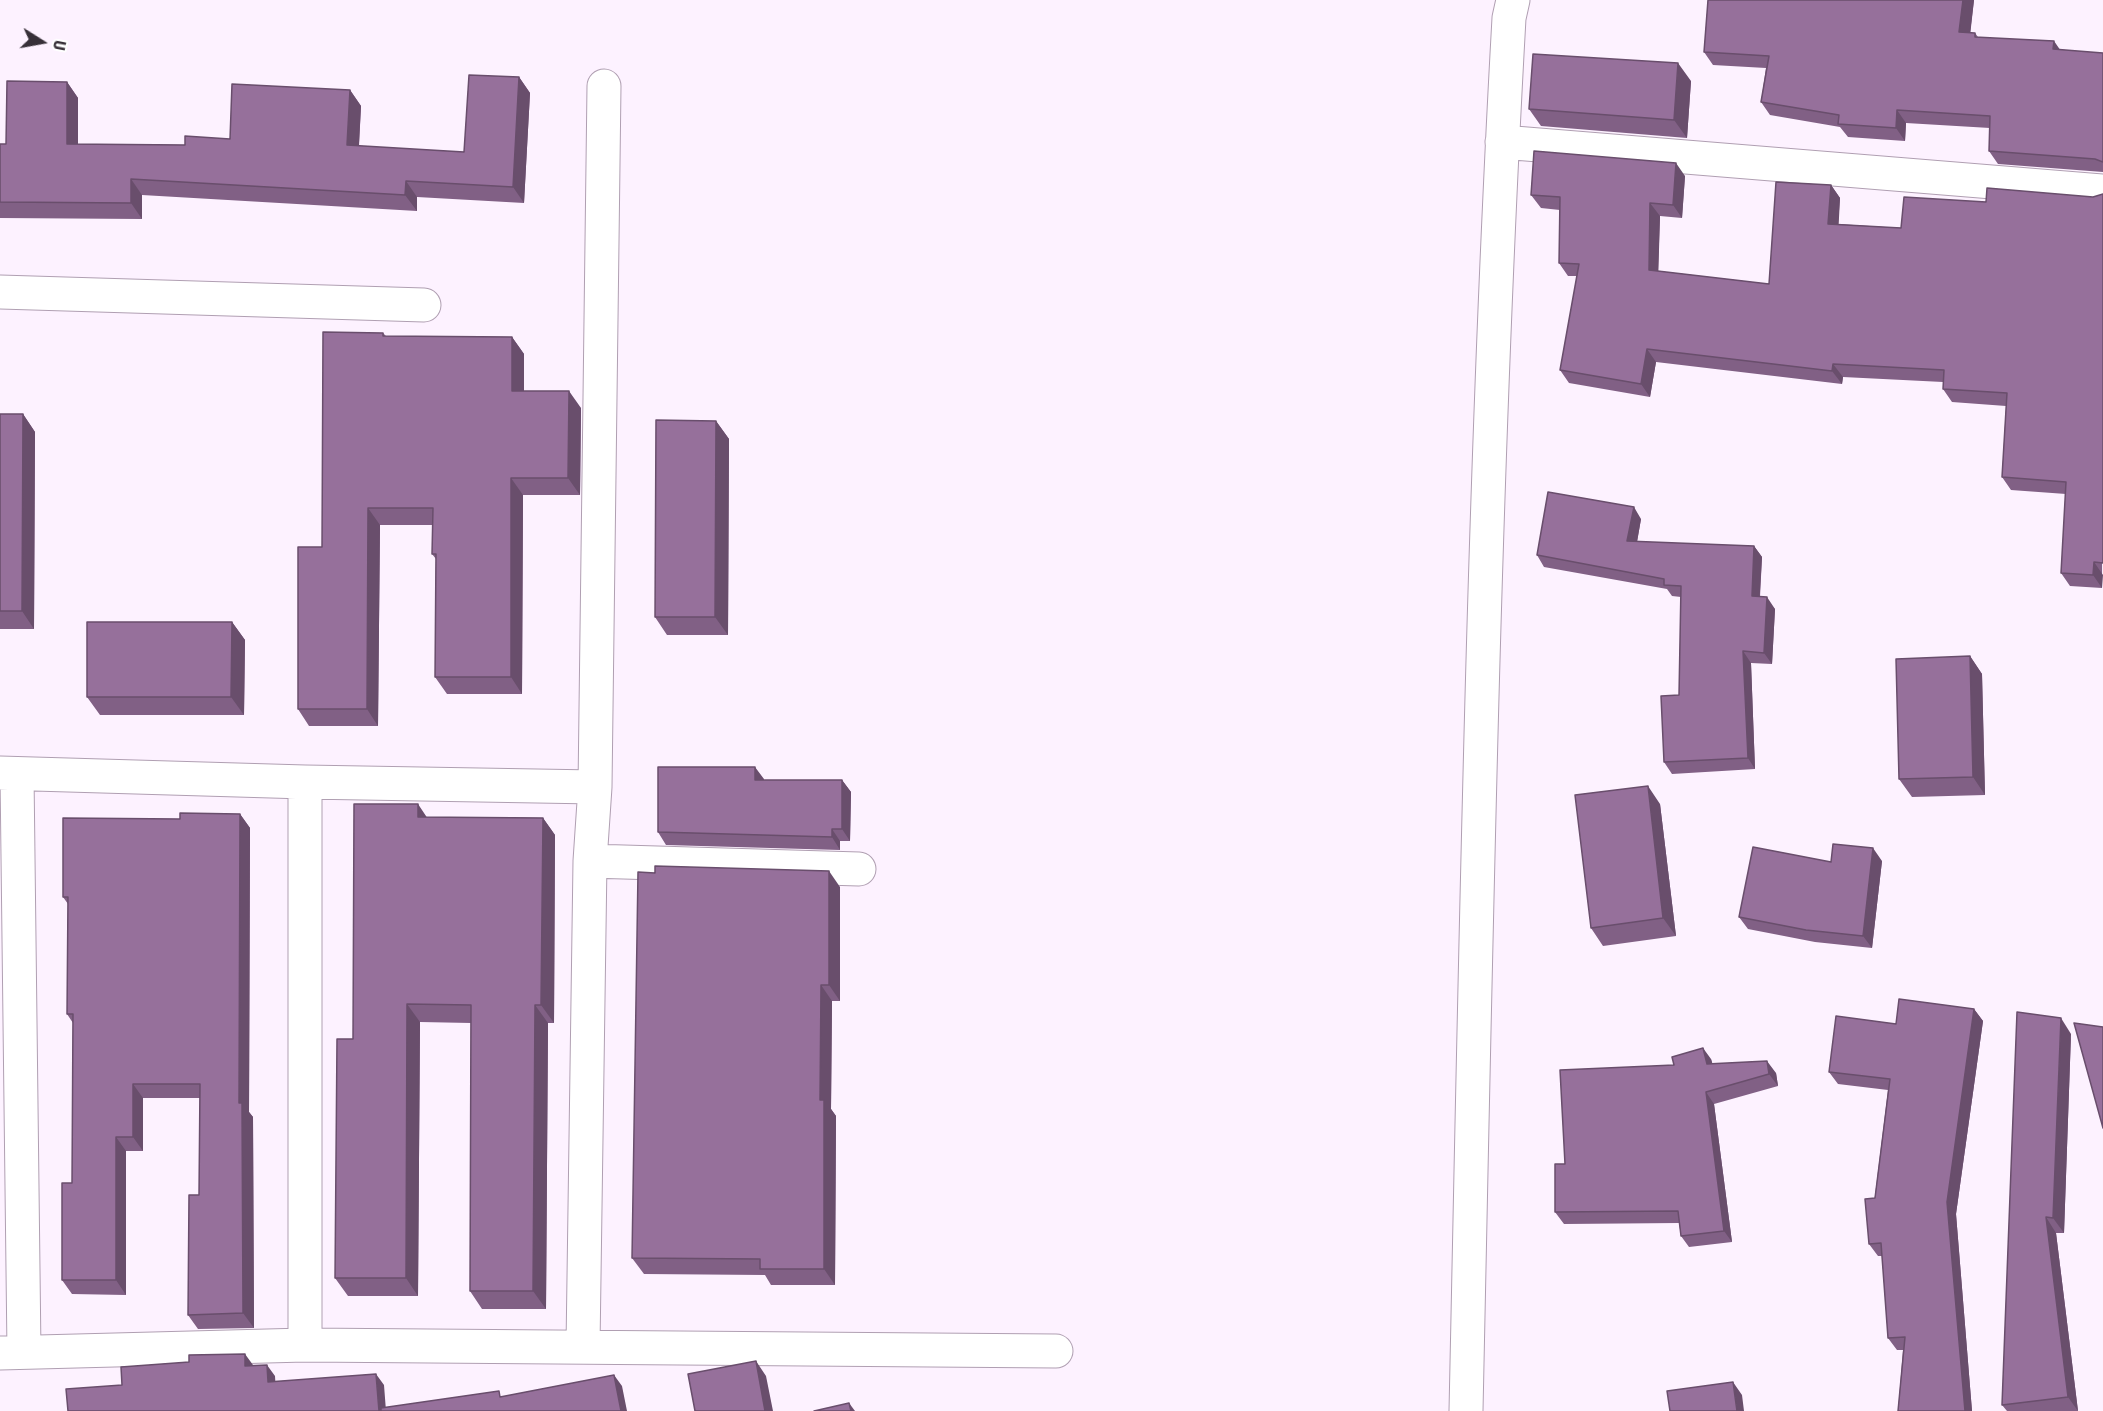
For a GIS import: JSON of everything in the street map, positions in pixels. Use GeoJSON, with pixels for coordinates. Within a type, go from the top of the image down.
{"type":"FeatureCollection","features":[{"type":"Feature","properties":{"kind":"street"},"geometry":{"type":"LineString","coordinates":[[1466,1411],[1481,761],[1502,142],[1509,18],[1513,0]]}},
{"type":"Feature","properties":{"kind":"street"},"geometry":{"type":"LineString","coordinates":[[583,1346],[590,861],[595,787],[604,86]]}},
{"type":"Feature","properties":{"kind":"street"},"geometry":{"type":"LineString","coordinates":[[1502,142],[2103,191]]}},
{"type":"Feature","properties":{"kind":"street"},"geometry":{"type":"LineString","coordinates":[[0,292],[424,305]]}},
{"type":"Feature","properties":{"kind":"street"},"geometry":{"type":"LineString","coordinates":[[595,787],[305,783],[8,774],[12,1352],[305,1345],[1056,1351]]}},
{"type":"Feature","properties":{"kind":"street"},"geometry":{"type":"LineString","coordinates":[[305,783],[305,1345]]}},
{"type":"Feature","properties":{"kind":"street"},"geometry":{"type":"LineString","coordinates":[[590,861],[859,869]]}},
{"type":"Feature","properties":{"kind":"building"},"geometry":{"type":"Polygon","coordinates":[[[1708,0],[1963,0],[1959,32],[1975,33],[1975,37],[2054,41],[2053,49],[2103,53],[2103,162],[2095,159],[1989,151],[1990,116],[1897,110],[1896,128],[1838,124],[1839,115],[1761,102],[1769,56],[1704,52],[1708,0]]]}},
{"type":"Feature","properties":{"kind":"building"},"geometry":{"type":"Polygon","coordinates":[[[1533,54],[1678,63],[1674,120],[1529,109],[1533,54]]]}},
{"type":"Feature","properties":{"kind":"building"},"geometry":{"type":"Polygon","coordinates":[[[469,75],[519,77],[513,187],[406,181],[405,195],[131,179],[131,203],[0,202],[0,144],[6,144],[7,81],[67,82],[67,144],[185,145],[185,136],[230,139],[232,84],[350,90],[347,145],[464,152],[469,75]]]}},
{"type":"Feature","properties":{"kind":"building"},"geometry":{"type":"Polygon","coordinates":[[[1534,151],[1676,163],[1673,205],[1650,203],[1649,270],[1769,284],[1776,182],[1831,185],[1828,224],[1901,228],[1904,197],[1986,202],[1987,188],[2093,197],[2103,194],[2103,563],[2094,562],[2093,575],[2061,573],[2066,482],[2002,477],[2007,393],[1943,389],[1944,370],[1833,364],[1832,371],[1647,349],[1641,384],[1560,370],[1579,264],[1559,263],[1560,197],[1531,195],[1534,151]]]}},
{"type":"Feature","properties":{"kind":"building"},"geometry":{"type":"Polygon","coordinates":[[[323,332],[383,333],[383,336],[512,337],[512,391],[569,391],[568,478],[511,478],[511,677],[435,677],[436,554],[432,554],[433,508],[368,508],[367,709],[298,709],[298,547],[322,547],[323,332]]]}},
{"type":"Feature","properties":{"kind":"building"},"geometry":{"type":"Polygon","coordinates":[[[0,414],[23,414],[22,611],[0,611],[0,414]]]}},
{"type":"Feature","properties":{"kind":"building"},"geometry":{"type":"Polygon","coordinates":[[[656,420],[716,421],[715,617],[655,617],[656,420]]]}},
{"type":"Feature","properties":{"kind":"building"},"geometry":{"type":"Polygon","coordinates":[[[1548,492],[1634,507],[1627,541],[1754,546],[1752,596],[1767,597],[1764,653],[1743,651],[1748,758],[1664,762],[1661,696],[1679,695],[1681,586],[1664,585],[1664,579],[1537,555],[1548,492]]]}},
{"type":"Feature","properties":{"kind":"building"},"geometry":{"type":"Polygon","coordinates":[[[87,622],[232,622],[231,697],[87,697],[87,622]]]}},
{"type":"Feature","properties":{"kind":"building"},"geometry":{"type":"Polygon","coordinates":[[[1970,656],[1973,777],[1899,779],[1896,659],[1970,656]]]}},
{"type":"Feature","properties":{"kind":"building"},"geometry":{"type":"Polygon","coordinates":[[[658,767],[755,767],[755,780],[842,780],[842,829],[832,829],[832,837],[658,832],[658,767]]]}},
{"type":"Feature","properties":{"kind":"building"},"geometry":{"type":"Polygon","coordinates":[[[1648,786],[1663,918],[1591,928],[1575,795],[1648,786]]]}},
{"type":"Feature","properties":{"kind":"building"},"geometry":{"type":"Polygon","coordinates":[[[354,804],[418,804],[418,817],[543,818],[541,1005],[535,1005],[533,1291],[470,1291],[471,1005],[407,1004],[406,1278],[335,1278],[337,1039],[353,1039],[354,804]]]}},
{"type":"Feature","properties":{"kind":"building"},"geometry":{"type":"Polygon","coordinates":[[[180,813],[240,814],[239,1103],[242,1103],[243,1313],[188,1315],[189,1195],[199,1195],[200,1084],[133,1084],[133,1137],[116,1137],[116,1280],[62,1280],[62,1183],[72,1183],[73,1014],[67,1014],[68,897],[63,897],[63,818],[180,819],[180,813]]]}},
{"type":"Feature","properties":{"kind":"building"},"geometry":{"type":"Polygon","coordinates":[[[1833,844],[1873,848],[1863,936],[1806,930],[1739,917],[1753,847],[1831,862],[1833,844]]]}},
{"type":"Feature","properties":{"kind":"building"},"geometry":{"type":"Polygon","coordinates":[[[655,866],[829,871],[829,985],[821,985],[820,1100],[824,1100],[824,1269],[760,1269],[760,1259],[632,1258],[638,872],[655,873],[655,866]]]}},
{"type":"Feature","properties":{"kind":"building"},"geometry":{"type":"Polygon","coordinates":[[[1899,999],[1974,1009],[1947,1202],[1965,1411],[1898,1411],[1905,1337],[1888,1338],[1881,1243],[1869,1244],[1865,1199],[1875,1198],[1890,1079],[1829,1072],[1836,1016],[1896,1024],[1899,999]]]}},
{"type":"Feature","properties":{"kind":"building"},"geometry":{"type":"Polygon","coordinates":[[[2017,1012],[2061,1018],[2053,1218],[2046,1217],[2068,1397],[2002,1405],[2017,1012]]]}},
{"type":"Feature","properties":{"kind":"building"},"geometry":{"type":"Polygon","coordinates":[[[2074,1023],[2103,1027],[2103,1128],[2074,1023]]]}},
{"type":"Feature","properties":{"kind":"building"},"geometry":{"type":"Polygon","coordinates":[[[1703,1048],[1707,1064],[1767,1061],[1769,1074],[1706,1092],[1724,1231],[1681,1236],[1678,1211],[1555,1212],[1555,1164],[1565,1164],[1560,1070],[1674,1065],[1672,1057],[1703,1048]]]}},
{"type":"Feature","properties":{"kind":"building"},"geometry":{"type":"Polygon","coordinates":[[[245,1354],[245,1366],[267,1365],[268,1382],[376,1374],[379,1411],[68,1411],[66,1389],[122,1385],[121,1367],[189,1362],[189,1355],[245,1354]]]}},
{"type":"Feature","properties":{"kind":"building"},"geometry":{"type":"Polygon","coordinates":[[[756,1361],[765,1411],[695,1411],[688,1374],[756,1361]]]}},
{"type":"Feature","properties":{"kind":"building"},"geometry":{"type":"Polygon","coordinates":[[[614,1375],[621,1411],[381,1411],[381,1408],[499,1391],[500,1397],[614,1375]]]}},
{"type":"Feature","properties":{"kind":"building"},"geometry":{"type":"Polygon","coordinates":[[[1733,1382],[1737,1411],[1670,1411],[1667,1391],[1733,1382]]]}},
{"type":"Feature","properties":{"kind":"building"},"geometry":{"type":"Polygon","coordinates":[[[849,1403],[851,1411],[814,1411],[849,1403]]]}}]}
